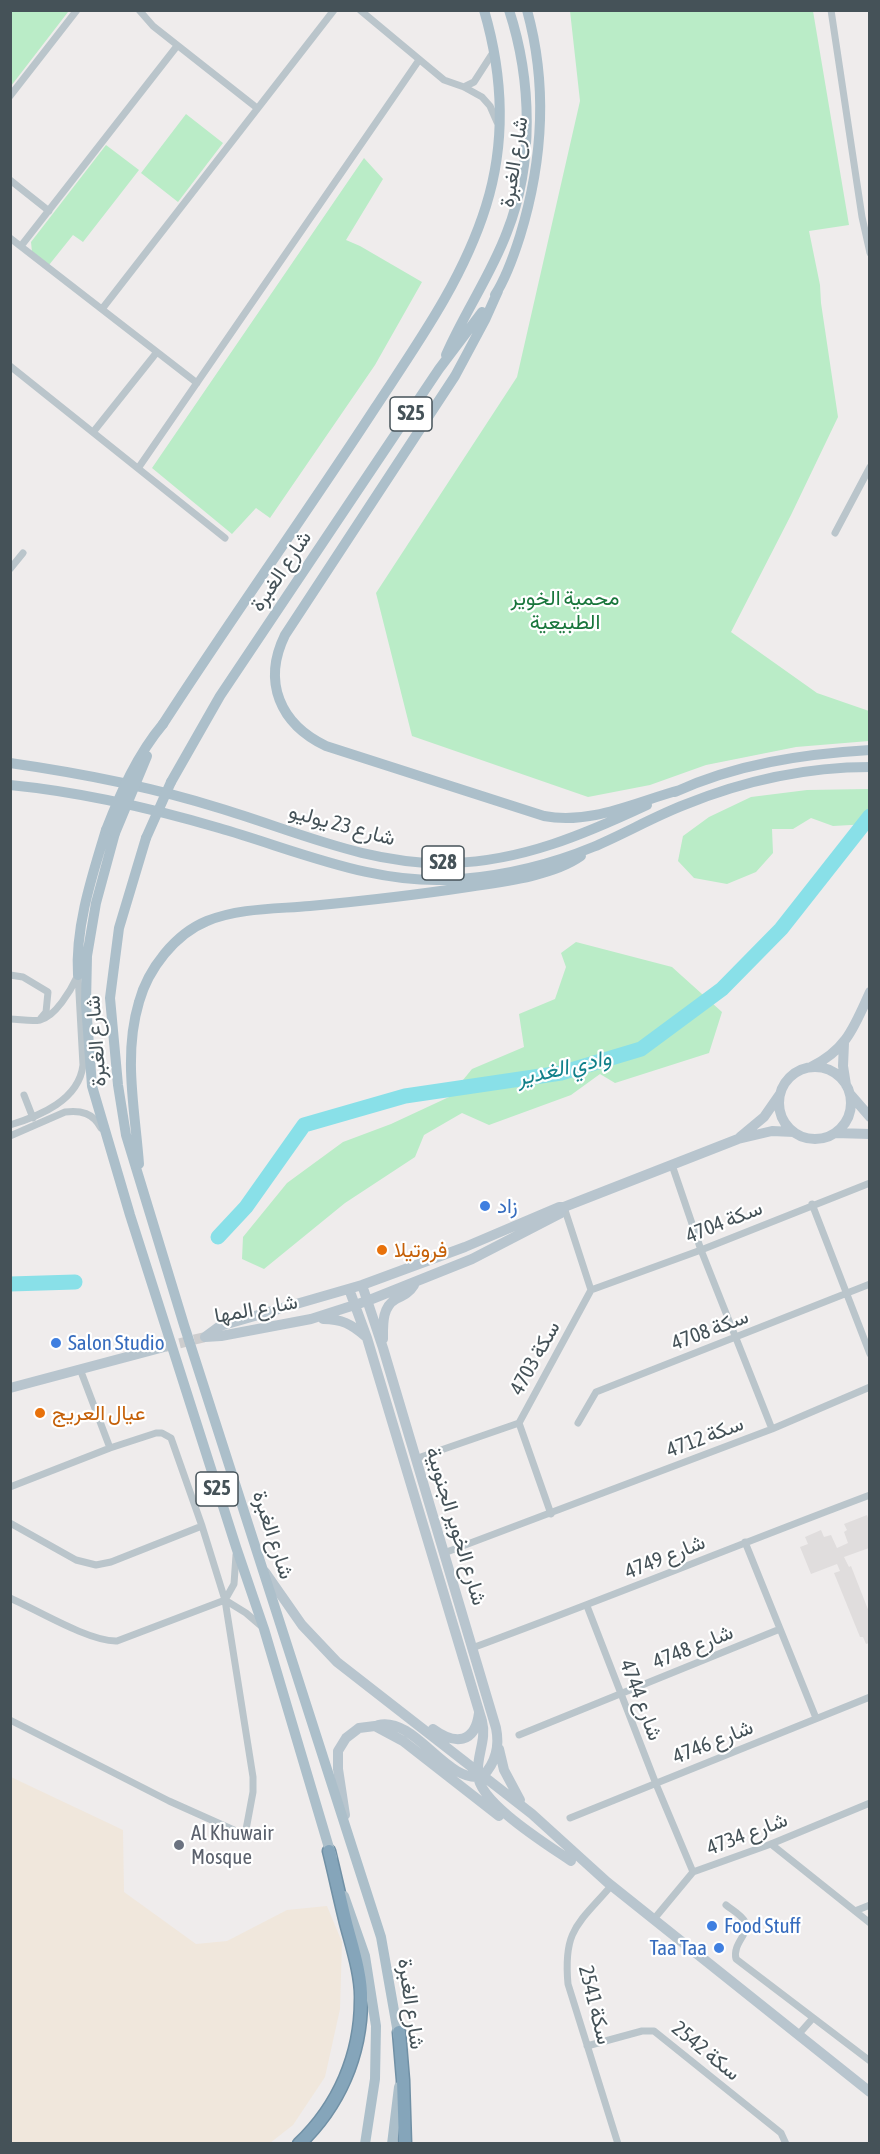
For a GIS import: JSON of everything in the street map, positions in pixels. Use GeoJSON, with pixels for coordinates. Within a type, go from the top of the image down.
{"type":"FeatureCollection","features":[{"type":"Feature","properties":{"kind":"highway"},"geometry":{"type":"LineString","coordinates":[[298,2144],[312,2131],[338,2094],[349,2073],[358,2040],[362,1998],[353,1948],[329,1851]]}},
{"type":"Feature","properties":{"kind":"highway"},"geometry":{"type":"LineString","coordinates":[[399,2032],[405,2144]]}},
{"type":"Feature","properties":{"kind":"main road","name":"شارع الغبرة"},"geometry":{"type":"LineString","coordinates":[[365,2144],[375,2079],[376,2026],[364,1956],[329,1851],[264,1629],[108,1143],[92,1086],[86,1004],[87,956],[111,832],[163,724],[324,486],[441,306],[477,234],[493,177],[501,130],[501,106],[494,51],[484,10]]}},
{"type":"Feature","properties":{"kind":"main road"},"geometry":{"type":"LineString","coordinates":[[439,369],[496,259],[508,230],[522,173],[526,114],[524,83],[521,55],[509,10]]}},
{"type":"Feature","properties":{"kind":"main road","name":"شارع الغبرة"},"geometry":{"type":"LineString","coordinates":[[392,2144],[399,2095],[399,2032],[381,1937],[141,1188],[126,1135],[119,1095],[110,998],[119,928],[146,838],[171,782],[220,696],[439,369],[498,291],[517,246],[525,219],[541,134],[542,108],[538,63],[527,10]]}},
{"type":"Feature","properties":{"kind":"main road"},"geometry":{"type":"LineString","coordinates":[[498,291],[455,376],[285,635],[277,657],[279,699],[284,710],[302,732],[326,746],[544,816],[559,819],[586,818],[680,790]]}},
{"type":"Feature","properties":{"kind":"main road","name":"شارع 23 يوليو"},"geometry":{"type":"LineString","coordinates":[[10,763],[177,796],[365,855],[452,863],[524,853],[559,843],[680,790],[752,766],[785,758],[870,750]]}},
{"type":"Feature","properties":{"kind":"main road","name":"شارع 23 يوليو"},"geometry":{"type":"LineString","coordinates":[[10,785],[66,791],[108,800],[219,828],[345,868],[421,880],[490,876],[555,860],[594,847],[684,805],[778,775],[870,767]]}},
{"type":"Feature","properties":{"kind":"main road"},"geometry":{"type":"LineString","coordinates":[[78,975],[85,909],[95,865],[111,832]]}},
{"type":"Feature","properties":{"kind":"main road"},"geometry":{"type":"LineString","coordinates":[[141,1188],[137,1133],[130,1088],[135,1018],[153,969],[175,943],[206,922],[237,913],[354,902],[492,884],[572,863],[594,847]]}},
{"type":"Feature","properties":{"kind":"street"},"geometry":{"type":"LineString","coordinates":[[10,96],[77,10]]}},
{"type":"Feature","properties":{"kind":"street"},"geometry":{"type":"LineString","coordinates":[[139,10],[153,26],[177,46],[257,108]]}},
{"type":"Feature","properties":{"kind":"street"},"geometry":{"type":"LineString","coordinates":[[102,309],[334,10]]}},
{"type":"Feature","properties":{"kind":"street"},"geometry":{"type":"LineString","coordinates":[[360,10],[444,80],[464,87],[486,101],[501,130]]}},
{"type":"Feature","properties":{"kind":"street"},"geometry":{"type":"LineString","coordinates":[[831,10],[870,253]]}},
{"type":"Feature","properties":{"kind":"street"},"geometry":{"type":"LineString","coordinates":[[21,246],[177,46]]}},
{"type":"Feature","properties":{"kind":"street"},"geometry":{"type":"LineString","coordinates":[[464,87],[474,82],[494,51]]}},
{"type":"Feature","properties":{"kind":"street"},"geometry":{"type":"LineString","coordinates":[[138,466],[419,60]]}},
{"type":"Feature","properties":{"kind":"street"},"geometry":{"type":"LineString","coordinates":[[10,180],[49,211]]}},
{"type":"Feature","properties":{"kind":"street"},"geometry":{"type":"LineString","coordinates":[[10,238],[197,383]]}},
{"type":"Feature","properties":{"kind":"street"},"geometry":{"type":"LineString","coordinates":[[94,431],[157,352]]}},
{"type":"Feature","properties":{"kind":"street"},"geometry":{"type":"LineString","coordinates":[[10,366],[138,466],[225,538]]}},
{"type":"Feature","properties":{"kind":"street"},"geometry":{"type":"LineString","coordinates":[[835,533],[870,467]]}},
{"type":"Feature","properties":{"kind":"street"},"geometry":{"type":"LineString","coordinates":[[10,569],[23,553]]}},
{"type":"Feature","properties":{"kind":"street"},"geometry":{"type":"LineString","coordinates":[[10,975],[23,977],[48,992],[46,1011],[40,1020]]}},
{"type":"Feature","properties":{"kind":"street"},"geometry":{"type":"LineString","coordinates":[[10,1019],[40,1020],[51,1013],[65,998],[78,975]]}},
{"type":"Feature","properties":{"kind":"street"},"geometry":{"type":"LineString","coordinates":[[10,1125],[33,1118],[56,1105],[73,1091],[82,1077],[78,975]]}},
{"type":"Feature","properties":{"kind":"street"},"geometry":{"type":"LineString","coordinates":[[844,1043],[843,1066],[851,1103],[847,1120],[835,1133],[827,1137],[810,1139],[794,1132],[786,1124],[781,1114],[779,1104],[781,1092],[792,1075],[827,1059],[844,1043],[870,992]]}},
{"type":"Feature","properties":{"kind":"street"},"geometry":{"type":"LineString","coordinates":[[811,1067],[831,1071],[840,1077],[870,1117]]}},
{"type":"Feature","properties":{"kind":"street","name":"شارع المها"},"geometry":{"type":"LineString","coordinates":[[738,1139],[764,1117],[781,1092]]}},
{"type":"Feature","properties":{"kind":"street"},"geometry":{"type":"LineString","coordinates":[[24,1095],[33,1118]]}},
{"type":"Feature","properties":{"kind":"street"},"geometry":{"type":"LineString","coordinates":[[10,1136],[65,1112],[79,1112],[94,1118],[108,1143]]}},
{"type":"Feature","properties":{"kind":"street","name":"شارع المها"},"geometry":{"type":"LineString","coordinates":[[564,1208],[561,1213],[482,1254],[416,1283],[367,1301],[311,1319],[205,1337],[220,1326],[362,1285],[738,1139],[772,1131],[794,1132]]}},
{"type":"Feature","properties":{"kind":"street"},"geometry":{"type":"LineString","coordinates":[[835,1133],[870,1134]]}},
{"type":"Feature","properties":{"kind":"street"},"geometry":{"type":"LineString","coordinates":[[672,1165],[701,1250],[772,1429]]}},
{"type":"Feature","properties":{"kind":"street","name":"سكة 4704"},"geometry":{"type":"LineString","coordinates":[[591,1290],[701,1250],[812,1204],[870,1183]]}},
{"type":"Feature","properties":{"kind":"street"},"geometry":{"type":"LineString","coordinates":[[812,1204],[870,1354]]}},
{"type":"Feature","properties":{"kind":"street"},"geometry":{"type":"LineString","coordinates":[[564,1208],[591,1290]]}},
{"type":"Feature","properties":{"kind":"street"},"geometry":{"type":"LineString","coordinates":[[383,1348],[385,1310],[391,1303],[411,1290],[416,1283]]}},
{"type":"Feature","properties":{"kind":"street","name":"سكة 4708"},"geometry":{"type":"LineString","coordinates":[[578,1423],[596,1392],[870,1284]]}},
{"type":"Feature","properties":{"kind":"street","name":"شارع الخوير الجنوبية"},"geometry":{"type":"LineString","coordinates":[[362,1285],[383,1348],[496,1728],[504,1770],[509,1782],[532,1814]]}},
{"type":"Feature","properties":{"kind":"street","name":"شارع الخوير الجنوبية"},"geometry":{"type":"LineString","coordinates":[[349,1289],[367,1338],[477,1704],[484,1734],[479,1775]]}},
{"type":"Feature","properties":{"kind":"street","name":"4703 سكة"},"geometry":{"type":"LineString","coordinates":[[415,1459],[519,1422],[591,1290]]}},
{"type":"Feature","properties":{"kind":"street"},"geometry":{"type":"LineString","coordinates":[[311,1319],[339,1319],[354,1326],[367,1338]]}},
{"type":"Feature","properties":{"kind":"street"},"geometry":{"type":"LineString","coordinates":[[10,1388],[164,1347]]}},
{"type":"Feature","properties":{"kind":"street"},"geometry":{"type":"LineString","coordinates":[[80,1369],[110,1448]]}},
{"type":"Feature","properties":{"kind":"street","name":"سكة 4712"},"geometry":{"type":"LineString","coordinates":[[444,1553],[772,1429],[870,1387]]}},
{"type":"Feature","properties":{"kind":"street"},"geometry":{"type":"LineString","coordinates":[[519,1422],[551,1514]]}},
{"type":"Feature","properties":{"kind":"street"},"geometry":{"type":"LineString","coordinates":[[10,1486],[156,1433],[166,1434],[173,1442],[225,1600],[253,1777],[253,1792],[245,1835],[169,1801],[10,1720]]}},
{"type":"Feature","properties":{"kind":"street","name":"4749 شارع"},"geometry":{"type":"LineString","coordinates":[[472,1648],[587,1606],[745,1542],[870,1495]]}},
{"type":"Feature","properties":{"kind":"street"},"geometry":{"type":"LineString","coordinates":[[10,1523],[76,1560],[96,1565],[111,1562],[202,1526]]}},
{"type":"Feature","properties":{"kind":"street"},"geometry":{"type":"LineString","coordinates":[[745,1542],[816,1718]]}},
{"type":"Feature","properties":{"kind":"street"},"geometry":{"type":"LineString","coordinates":[[10,1598],[92,1636],[108,1641],[125,1639],[225,1600],[234,1584],[236,1547]]}},
{"type":"Feature","properties":{"kind":"street"},"geometry":{"type":"LineString","coordinates":[[264,1570],[313,1639],[365,1684],[532,1814],[609,1884],[870,2092]]}},
{"type":"Feature","properties":{"kind":"street"},"geometry":{"type":"LineString","coordinates":[[225,1600],[246,1612],[264,1629]]}},
{"type":"Feature","properties":{"kind":"street","name":"4744 شارع"},"geometry":{"type":"LineString","coordinates":[[587,1606],[693,1872]]}},
{"type":"Feature","properties":{"kind":"street","name":"4748 شارع"},"geometry":{"type":"LineString","coordinates":[[519,1736],[780,1629]]}},
{"type":"Feature","properties":{"kind":"street"},"geometry":{"type":"LineString","coordinates":[[365,1684],[380,1691],[450,1739],[460,1740],[468,1737],[474,1731],[479,1713],[477,1704]]}},
{"type":"Feature","properties":{"kind":"street","name":"4746 شارع"},"geometry":{"type":"LineString","coordinates":[[570,1818],[870,1697]]}},
{"type":"Feature","properties":{"kind":"street"},"geometry":{"type":"LineString","coordinates":[[347,1827],[338,1769],[338,1751],[346,1738],[359,1728],[387,1724],[399,1728],[465,1775],[479,1775],[494,1761],[498,1744]]}},
{"type":"Feature","properties":{"kind":"street"},"geometry":{"type":"LineString","coordinates":[[375,1726],[403,1741],[501,1818],[609,1884]]}},
{"type":"Feature","properties":{"kind":"street"},"geometry":{"type":"LineString","coordinates":[[479,1775],[484,1793],[495,1805],[571,1861]]}},
{"type":"Feature","properties":{"kind":"street","name":"4734 شارع"},"geometry":{"type":"LineString","coordinates":[[654,1919],[693,1872],[771,1844],[870,1803]]}},
{"type":"Feature","properties":{"kind":"street"},"geometry":{"type":"LineString","coordinates":[[771,1844],[870,1923]]}},
{"type":"Feature","properties":{"kind":"street","name":"سكة 2541"},"geometry":{"type":"LineString","coordinates":[[609,1884],[576,1927],[567,1948],[566,1962],[568,1984],[618,2144]]}},
{"type":"Feature","properties":{"kind":"street"},"geometry":{"type":"LineString","coordinates":[[726,1905],[747,1924],[734,1952],[736,1959],[870,2061]]}},
{"type":"Feature","properties":{"kind":"street"},"geometry":{"type":"LineString","coordinates":[[855,1911],[870,1905]]}},
{"type":"Feature","properties":{"kind":"street"},"geometry":{"type":"LineString","coordinates":[[798,2035],[813,2018]]}},
{"type":"Feature","properties":{"kind":"street","name":"سكة 2542"},"geometry":{"type":"LineString","coordinates":[[587,2046],[642,2031],[654,2031],[781,2133],[786,2144]]}},
{"type":"Feature","properties":{"kind":"shaded area"},"geometry":{"type":"Polygon","coordinates":[[[867,1515],[869,1548],[844,1557],[849,1567],[851,1566],[869,1612],[869,1643],[866,1644],[863,1637],[860,1637],[834,1573],[840,1571],[837,1564],[811,1574],[800,1547],[808,1544],[805,1537],[821,1530],[824,1537],[831,1535],[837,1548],[848,1543],[844,1524],[867,1515]]]}},
{"type":"Feature","properties":{"kind":"green space"},"geometry":{"type":"Polygon","coordinates":[[[10,11],[68,12],[11,86],[10,11]]]}},
{"type":"Feature","properties":{"kind":"green space","name":"محمية الخوير الطبيعية"},"geometry":{"type":"Polygon","coordinates":[[[570,11],[813,11],[849,225],[809,231],[820,285],[838,417],[731,632],[817,693],[869,711],[869,741],[796,747],[706,765],[650,785],[588,797],[412,736],[376,593],[517,377],[580,101],[570,11]]]}},
{"type":"Feature","properties":{"kind":"green space"},"geometry":{"type":"Polygon","coordinates":[[[186,114],[223,143],[178,202],[141,173],[186,114]]]}},
{"type":"Feature","properties":{"kind":"green space"},"geometry":{"type":"Polygon","coordinates":[[[106,145],[139,170],[83,242],[73,235],[49,265],[32,252],[31,242],[106,145]]]}},
{"type":"Feature","properties":{"kind":"green space"},"geometry":{"type":"Polygon","coordinates":[[[364,158],[383,179],[346,240],[422,282],[375,365],[270,518],[256,508],[232,534],[152,468],[364,158]]]}},
{"type":"Feature","properties":{"kind":"green space"},"geometry":{"type":"Polygon","coordinates":[[[869,789],[869,824],[833,826],[811,818],[793,829],[772,829],[773,853],[756,872],[727,884],[694,878],[678,861],[683,836],[709,817],[751,797],[807,790],[869,789]]]}},
{"type":"Feature","properties":{"kind":"green space"},"geometry":{"type":"Polygon","coordinates":[[[576,942],[672,967],[722,1012],[709,1053],[615,1083],[600,1074],[571,1095],[489,1125],[462,1113],[424,1135],[415,1157],[345,1203],[264,1269],[242,1259],[243,1237],[287,1183],[343,1142],[391,1124],[449,1097],[472,1069],[524,1047],[519,1014],[555,999],[566,967],[561,953],[576,942]]]}},
{"type":"Feature","properties":{"kind":"sand"},"geometry":{"type":"Polygon","coordinates":[[[11,1777],[123,1830],[124,1892],[196,1944],[227,1941],[287,1910],[327,1906],[342,1942],[340,2009],[325,2077],[293,2125],[270,2143],[11,2143],[11,1777]]]}},
{"type":"Feature","properties":{"kind":"waterway","name":"وادي الغدير"},"geometry":{"type":"LineString","coordinates":[[218,1237],[246,1207],[304,1125],[405,1096],[561,1073],[641,1049],[722,989],[781,929],[870,816]]}},
{"type":"Feature","properties":{"kind":"waterway","name":"وادي الغدير"},"geometry":{"type":"LineString","coordinates":[[10,1284],[75,1282]]}},
{"type":"Feature","properties":{"kind":"tunnel"},"geometry":{"type":"LineString","coordinates":[[165,1347],[205,1337]]}},
{"type":"Feature","properties":{"kind":"place","name":"زاد"},"geometry":{"type":"Point","coordinates":[485,1206]}},
{"type":"Feature","properties":{"kind":"place","name":"فروتيلا"},"geometry":{"type":"Point","coordinates":[382,1250]}},
{"type":"Feature","properties":{"kind":"place","name":"Salon Studio"},"geometry":{"type":"Point","coordinates":[56,1343]}},
{"type":"Feature","properties":{"kind":"place","name":"عيال العريج"},"geometry":{"type":"Point","coordinates":[40,1413]}},
{"type":"Feature","properties":{"kind":"place","name":"Al Khuwair Mosque"},"geometry":{"type":"Point","coordinates":[179,1845]}},
{"type":"Feature","properties":{"kind":"place","name":"Food Stuff"},"geometry":{"type":"Point","coordinates":[712,1926]}},
{"type":"Feature","properties":{"kind":"place","name":"Taa Taa"},"geometry":{"type":"Point","coordinates":[719,1948]}}]}
